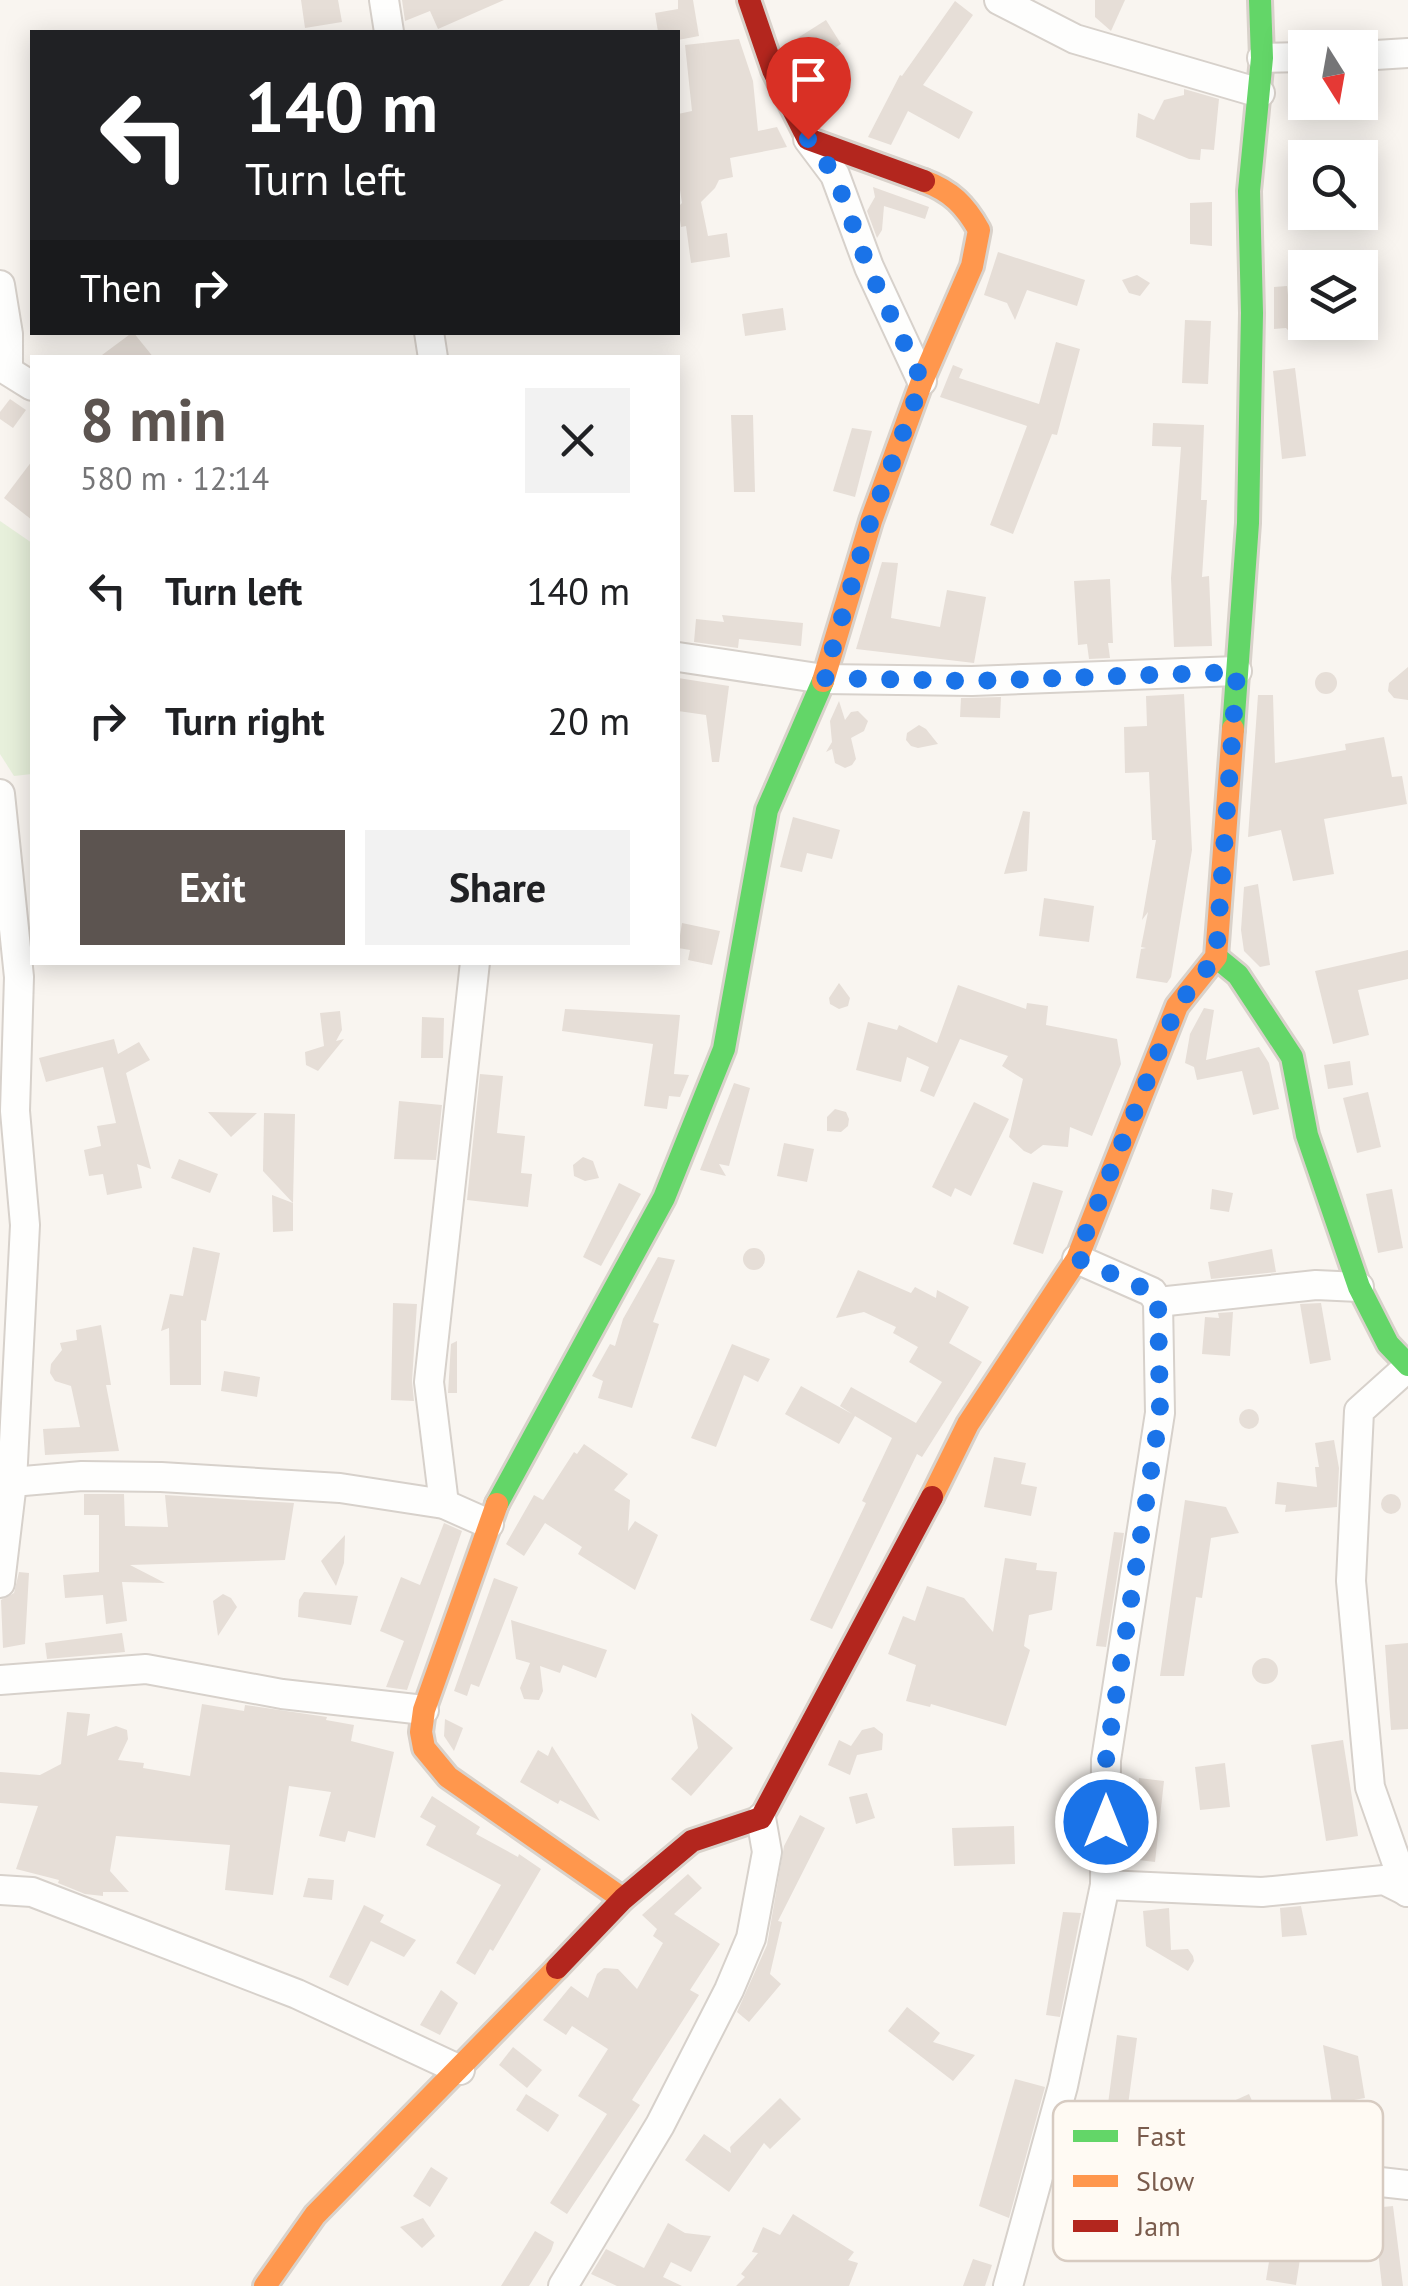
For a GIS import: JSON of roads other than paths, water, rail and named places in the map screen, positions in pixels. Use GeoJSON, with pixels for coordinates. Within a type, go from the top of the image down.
{"type":"FeatureCollection","features":[{"type":"Feature","properties":{"kind":"street"},"geometry":{"type":"LineString","coordinates":[[384,0],[388,30]]}},
{"type":"Feature","properties":{"kind":"street"},"geometry":{"type":"LineString","coordinates":[[749,0],[773,70],[808,139],[835,175],[868,267],[922,381]]}},
{"type":"Feature","properties":{"kind":"street"},"geometry":{"type":"LineString","coordinates":[[999,0],[1075,39],[1260,93]]}},
{"type":"Feature","properties":{"kind":"street"},"geometry":{"type":"LineString","coordinates":[[563,2286],[660,2125],[751,1938],[767,1852],[761,1818],[919,1525],[968,1424],[1076,1258],[1177,1006],[1216,957],[1248,504],[1252,313],[1249,191],[1260,93],[1260,0]]}},
{"type":"Feature","properties":{"kind":"street"},"geometry":{"type":"LineString","coordinates":[[1378,55],[1408,53]]}},
{"type":"Feature","properties":{"kind":"street"},"geometry":{"type":"LineString","coordinates":[[1262,58],[1288,57]]}},
{"type":"Feature","properties":{"kind":"street"},"geometry":{"type":"LineString","coordinates":[[623,1898],[448,1777],[425,1755],[420,1731],[488,1524],[664,1198],[724,1049],[767,810],[824,678],[871,520],[922,381],[972,266],[979,230],[964,204],[940,187],[808,139]]}},
{"type":"Feature","properties":{"kind":"street"},"geometry":{"type":"LineString","coordinates":[[0,285],[8,334],[4,368],[30,385]]}},
{"type":"Feature","properties":{"kind":"street"},"geometry":{"type":"LineString","coordinates":[[680,657],[824,678],[990,681],[1237,672]]}},
{"type":"Feature","properties":{"kind":"street"},"geometry":{"type":"LineString","coordinates":[[0,794],[19,977],[8,1060],[25,1225],[7,1443],[12,1482],[0,1583]]}},
{"type":"Feature","properties":{"kind":"street"},"geometry":{"type":"LineString","coordinates":[[1216,957],[1238,975],[1292,1058],[1307,1135],[1358,1288],[1388,1344],[1408,1366],[1359,1410],[1351,1581],[1370,1787],[1407,1892]]}},
{"type":"Feature","properties":{"kind":"street"},"geometry":{"type":"LineString","coordinates":[[444,1504],[428,1382],[474,965]]}},
{"type":"Feature","properties":{"kind":"street"},"geometry":{"type":"LineString","coordinates":[[1059,2101],[1105,1885],[1106,1760],[1160,1413],[1158,1302],[1152,1292],[1076,1258]]}},
{"type":"Feature","properties":{"kind":"street"},"geometry":{"type":"LineString","coordinates":[[1158,1302],[1316,1285],[1358,1288]]}},
{"type":"Feature","properties":{"kind":"street"},"geometry":{"type":"LineString","coordinates":[[12,1482],[82,1476],[161,1477],[340,1488],[444,1504],[488,1524]]}},
{"type":"Feature","properties":{"kind":"street"},"geometry":{"type":"LineString","coordinates":[[0,1680],[146,1668],[282,1694],[424,1710]]}},
{"type":"Feature","properties":{"kind":"street"},"geometry":{"type":"LineString","coordinates":[[265,2286],[315,2215],[623,1898],[692,1841],[761,1818]]}},
{"type":"Feature","properties":{"kind":"street"},"geometry":{"type":"LineString","coordinates":[[1105,1885],[1262,1892],[1384,1880],[1407,1892]]}},
{"type":"Feature","properties":{"kind":"street"},"geometry":{"type":"LineString","coordinates":[[0,1890],[32,1892],[297,1994],[460,2070]]}},
{"type":"Feature","properties":{"kind":"street"},"geometry":{"type":"LineString","coordinates":[[1008,2286],[1053,2124]]}},
{"type":"Feature","properties":{"kind":"street"},"geometry":{"type":"LineString","coordinates":[[1045,2154],[1053,2158]]}},
{"type":"Feature","properties":{"kind":"street"},"geometry":{"type":"LineString","coordinates":[[1383,2182],[1408,2185]]}}]}
